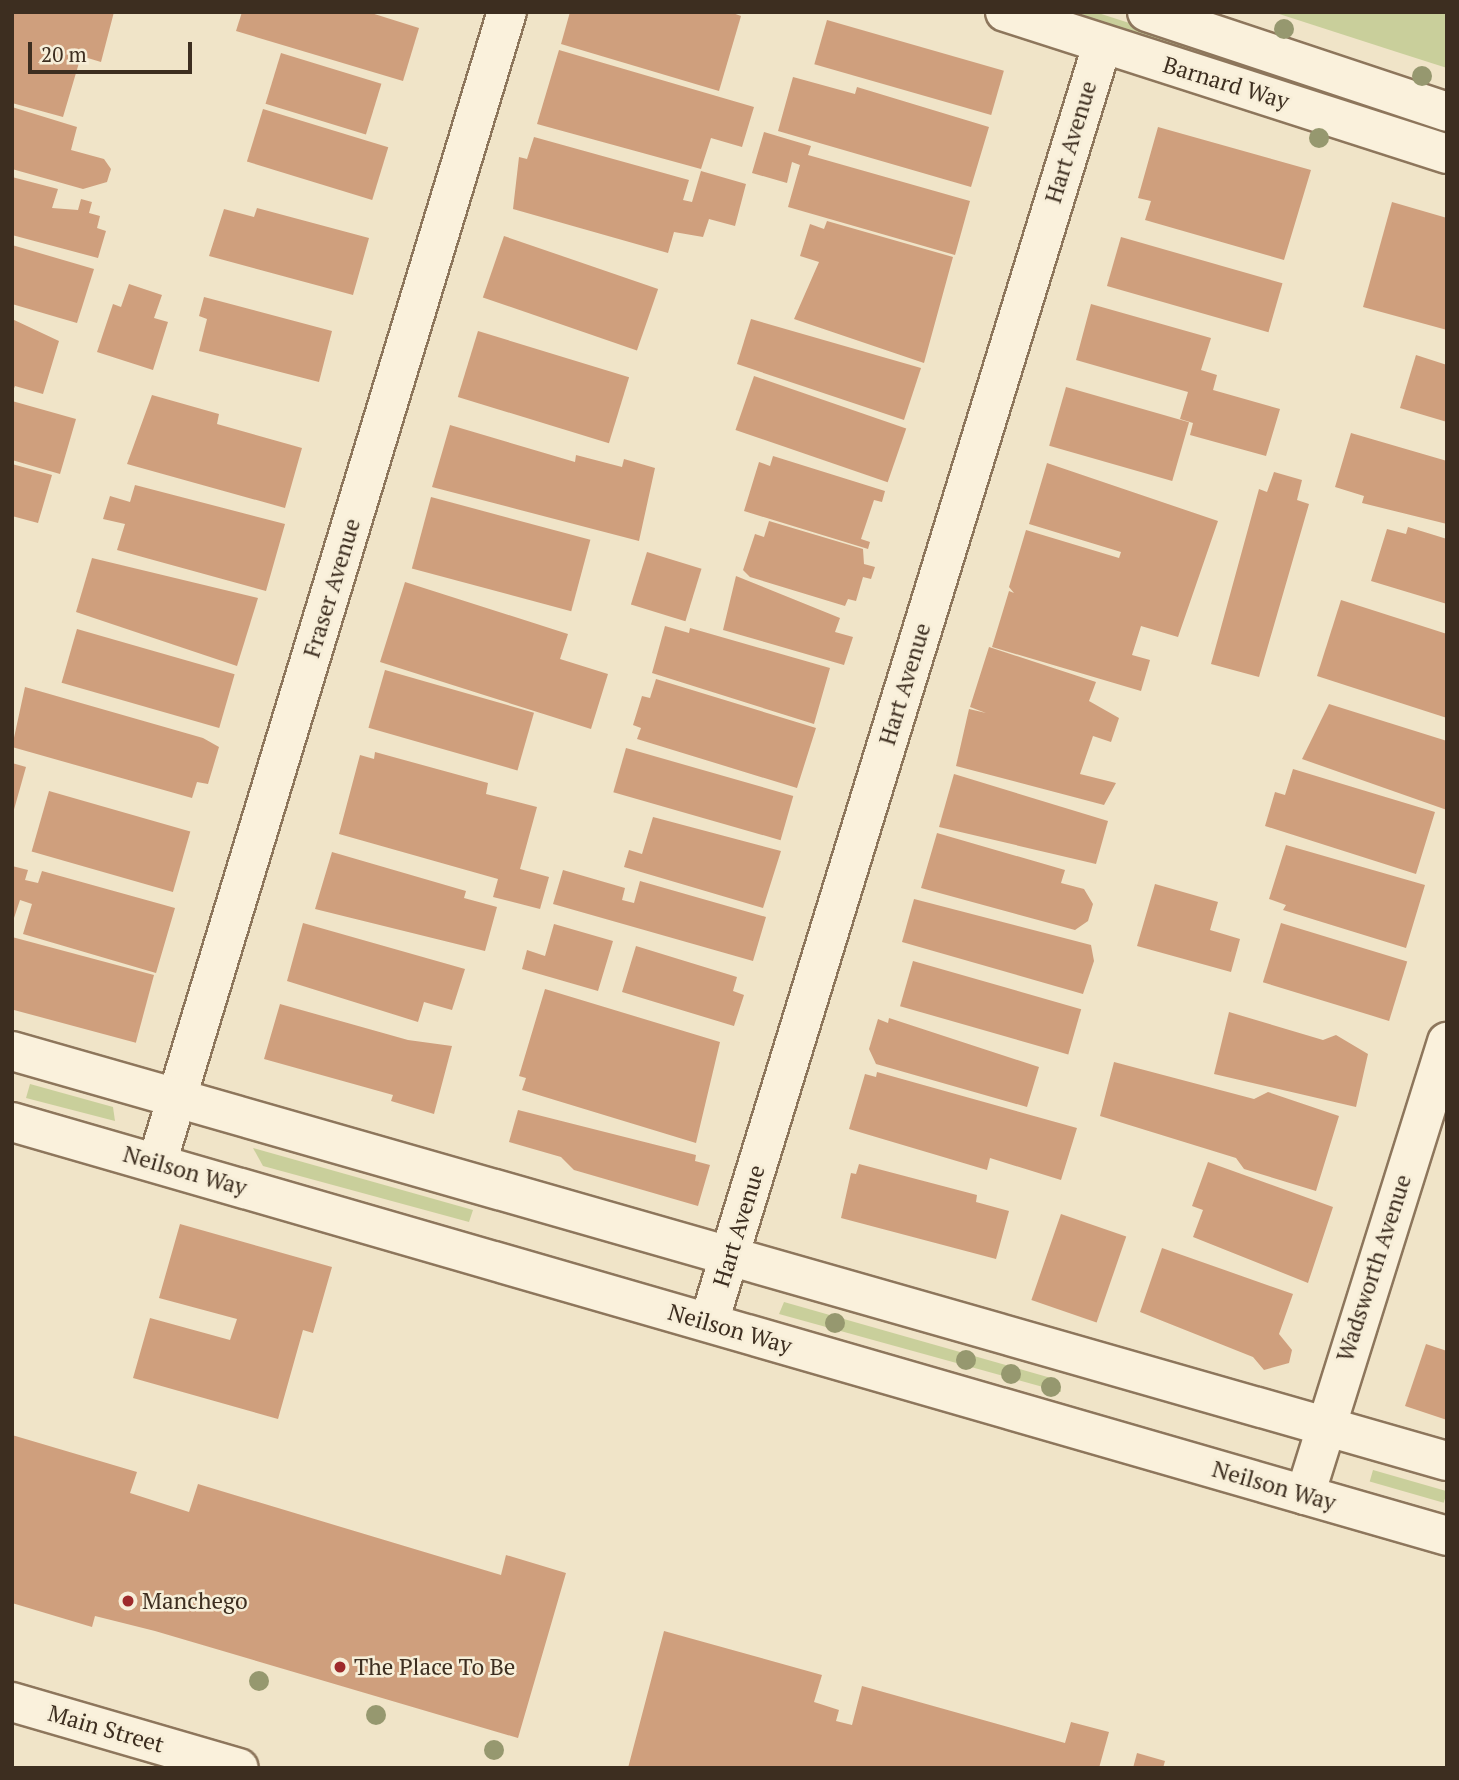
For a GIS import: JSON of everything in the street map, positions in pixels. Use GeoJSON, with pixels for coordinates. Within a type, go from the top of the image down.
{"type":"FeatureCollection","features":[{"type":"Feature","properties":{"kind":"street","name":"Fraser Avenue"},"geometry":{"type":"LineString","coordinates":[[157,1163],[507,12]]}},
{"type":"Feature","properties":{"kind":"street","name":"Barnard Way"},"geometry":{"type":"LineString","coordinates":[[1005,12],[1447,154]]}},
{"type":"Feature","properties":{"kind":"street","name":"Barnard Way"},"geometry":{"type":"LineString","coordinates":[[1147,12],[1447,112]]}},
{"type":"Feature","properties":{"kind":"street","name":"Hart Avenue"},"geometry":{"type":"LineString","coordinates":[[709,1322],[1102,45]]}},
{"type":"Feature","properties":{"kind":"street","name":"Wadsworth Avenue"},"geometry":{"type":"LineString","coordinates":[[1305,1495],[1324,1423],[1447,1042]]}},
{"type":"Feature","properties":{"kind":"street"},"geometry":{"type":"LineString","coordinates":[[12,1051],[178,1097],[728,1259],[1324,1423],[1447,1461]]}},
{"type":"Feature","properties":{"kind":"street","name":"Neilson Way"},"geometry":{"type":"LineString","coordinates":[[12,1122],[1447,1536]]}},
{"type":"Feature","properties":{"kind":"street","name":"Main Street"},"geometry":{"type":"LineString","coordinates":[[12,1702],[239,1768]]}},
{"type":"Feature","properties":{"kind":"green space"},"geometry":{"type":"Polygon","coordinates":[[[1074,12],[1095,12],[1428,119],[1447,126],[1447,133],[1074,12]]]}},
{"type":"Feature","properties":{"kind":"green space"},"geometry":{"type":"Polygon","coordinates":[[[1273,12],[1447,12],[1447,68],[1400,53],[1273,12]]]}},
{"type":"Feature","properties":{"kind":"green space"},"geometry":{"type":"Polygon","coordinates":[[[30,1084],[113,1107],[115,1121],[26,1098],[30,1084]]]}},
{"type":"Feature","properties":{"kind":"green space"},"geometry":{"type":"Polygon","coordinates":[[[253,1148],[473,1210],[469,1222],[263,1166],[253,1148]]]}},
{"type":"Feature","properties":{"kind":"green space"},"geometry":{"type":"Polygon","coordinates":[[[784,1302],[1058,1380],[1061,1392],[779,1314],[784,1302]]]}},
{"type":"Feature","properties":{"kind":"green space"},"geometry":{"type":"Polygon","coordinates":[[[1373,1470],[1447,1491],[1444,1503],[1370,1482],[1373,1470]]]}},
{"type":"Feature","properties":{"kind":"building"},"geometry":{"type":"Polygon","coordinates":[[[12,12],[114,12],[101,62],[81,56],[63,117],[12,103],[12,12]]]}},
{"type":"Feature","properties":{"kind":"building"},"geometry":{"type":"Polygon","coordinates":[[[242,12],[368,12],[419,28],[403,81],[236,31],[242,12]]]}},
{"type":"Feature","properties":{"kind":"building"},"geometry":{"type":"Polygon","coordinates":[[[570,12],[730,12],[741,16],[719,91],[561,44],[570,12]]]}},
{"type":"Feature","properties":{"kind":"building"},"geometry":{"type":"Polygon","coordinates":[[[827,20],[1004,71],[991,115],[814,64],[827,20]]]}},
{"type":"Feature","properties":{"kind":"building"},"geometry":{"type":"Polygon","coordinates":[[[559,50],[754,107],[742,147],[711,138],[701,169],[537,124],[559,50]]]}},
{"type":"Feature","properties":{"kind":"building"},"geometry":{"type":"Polygon","coordinates":[[[281,53],[381,84],[366,134],[266,104],[281,53]]]}},
{"type":"Feature","properties":{"kind":"building"},"geometry":{"type":"Polygon","coordinates":[[[793,77],[855,94],[857,87],[989,127],[971,187],[778,131],[793,77]]]}},
{"type":"Feature","properties":{"kind":"building"},"geometry":{"type":"Polygon","coordinates":[[[12,107],[77,127],[71,150],[104,159],[111,169],[107,182],[83,189],[12,169],[12,107]]]}},
{"type":"Feature","properties":{"kind":"building"},"geometry":{"type":"Polygon","coordinates":[[[263,109],[388,147],[372,200],[247,162],[263,109]]]}},
{"type":"Feature","properties":{"kind":"building"},"geometry":{"type":"Polygon","coordinates":[[[1158,127],[1311,170],[1284,260],[1145,220],[1151,201],[1138,198],[1158,127]]]}},
{"type":"Feature","properties":{"kind":"building"},"geometry":{"type":"Polygon","coordinates":[[[764,132],[811,146],[808,155],[970,201],[955,255],[788,207],[800,165],[792,162],[787,183],[752,173],[764,132]]]}},
{"type":"Feature","properties":{"kind":"building"},"geometry":{"type":"Polygon","coordinates":[[[534,137],[689,180],[683,200],[692,202],[701,171],[746,184],[735,226],[709,219],[703,237],[674,232],[668,253],[513,209],[519,157],[527,159],[534,137]]]}},
{"type":"Feature","properties":{"kind":"building"},"geometry":{"type":"Polygon","coordinates":[[[12,177],[58,189],[52,208],[78,210],[81,199],[92,202],[89,213],[100,216],[97,228],[106,231],[98,258],[12,235],[12,177]]]}},
{"type":"Feature","properties":{"kind":"building"},"geometry":{"type":"Polygon","coordinates":[[[1392,202],[1447,218],[1447,330],[1363,307],[1392,202]]]}},
{"type":"Feature","properties":{"kind":"building"},"geometry":{"type":"Polygon","coordinates":[[[257,208],[369,238],[353,295],[209,256],[224,209],[254,217],[257,208]]]}},
{"type":"Feature","properties":{"kind":"building"},"geometry":{"type":"Polygon","coordinates":[[[827,221],[953,257],[924,363],[794,319],[819,262],[800,256],[810,224],[824,229],[827,221]]]}},
{"type":"Feature","properties":{"kind":"building"},"geometry":{"type":"Polygon","coordinates":[[[504,236],[658,289],[637,351],[483,297],[504,236]]]}},
{"type":"Feature","properties":{"kind":"building"},"geometry":{"type":"Polygon","coordinates":[[[1121,237],[1282,283],[1268,332],[1107,286],[1121,237]]]}},
{"type":"Feature","properties":{"kind":"building"},"geometry":{"type":"Polygon","coordinates":[[[12,245],[94,269],[77,323],[12,304],[12,245]]]}},
{"type":"Feature","properties":{"kind":"building"},"geometry":{"type":"Polygon","coordinates":[[[129,284],[162,295],[154,318],[168,322],[153,370],[97,352],[113,304],[121,307],[129,284]]]}},
{"type":"Feature","properties":{"kind":"building"},"geometry":{"type":"Polygon","coordinates":[[[204,297],[332,331],[319,382],[199,351],[207,319],[199,316],[204,297]]]}},
{"type":"Feature","properties":{"kind":"building"},"geometry":{"type":"Polygon","coordinates":[[[1091,304],[1211,338],[1201,370],[1217,375],[1213,390],[1280,409],[1266,456],[1190,435],[1193,423],[1180,419],[1188,392],[1076,360],[1091,304]]]}},
{"type":"Feature","properties":{"kind":"building"},"geometry":{"type":"Polygon","coordinates":[[[12,319],[59,341],[43,394],[15,386],[12,393],[12,319]]]}},
{"type":"Feature","properties":{"kind":"building"},"geometry":{"type":"Polygon","coordinates":[[[751,319],[921,368],[904,420],[737,364],[751,319]]]}},
{"type":"Feature","properties":{"kind":"building"},"geometry":{"type":"Polygon","coordinates":[[[478,331],[629,377],[609,443],[458,397],[478,331]]]}},
{"type":"Feature","properties":{"kind":"building"},"geometry":{"type":"Polygon","coordinates":[[[1416,355],[1447,365],[1447,422],[1400,408],[1416,355]]]}},
{"type":"Feature","properties":{"kind":"building"},"geometry":{"type":"Polygon","coordinates":[[[754,376],[906,428],[888,482],[735,430],[754,376]]]}},
{"type":"Feature","properties":{"kind":"building"},"geometry":{"type":"Polygon","coordinates":[[[1066,387],[1189,422],[1172,481],[1049,446],[1066,387]]]}},
{"type":"Feature","properties":{"kind":"building"},"geometry":{"type":"Polygon","coordinates":[[[152,395],[219,414],[217,424],[302,448],[285,508],[127,464],[152,395]]]}},
{"type":"Feature","properties":{"kind":"building"},"geometry":{"type":"Polygon","coordinates":[[[12,401],[76,419],[60,474],[12,460],[12,401]]]}},
{"type":"Feature","properties":{"kind":"building"},"geometry":{"type":"Polygon","coordinates":[[[450,425],[575,462],[576,455],[622,467],[624,459],[655,468],[639,541],[432,487],[450,425]]]}},
{"type":"Feature","properties":{"kind":"building"},"geometry":{"type":"Polygon","coordinates":[[[1351,433],[1447,461],[1447,524],[1362,503],[1364,496],[1335,487],[1351,433]]]}},
{"type":"Feature","properties":{"kind":"building"},"geometry":{"type":"Polygon","coordinates":[[[773,456],[885,491],[882,502],[874,500],[861,539],[870,542],[868,549],[744,511],[759,462],[770,466],[773,456]]]}},
{"type":"Feature","properties":{"kind":"building"},"geometry":{"type":"Polygon","coordinates":[[[1047,463],[1218,521],[1178,637],[1141,626],[1132,655],[1150,660],[1141,691],[992,647],[1009,591],[1014,593],[1009,587],[1026,530],[1119,558],[1121,552],[1029,524],[1047,463]]]}},
{"type":"Feature","properties":{"kind":"building"},"geometry":{"type":"Polygon","coordinates":[[[12,464],[52,475],[38,523],[12,516],[12,464]]]}},
{"type":"Feature","properties":{"kind":"building"},"geometry":{"type":"Polygon","coordinates":[[[1274,472],[1302,480],[1297,500],[1309,504],[1259,677],[1211,664],[1259,489],[1267,492],[1274,472]]]}},
{"type":"Feature","properties":{"kind":"building"},"geometry":{"type":"Polygon","coordinates":[[[135,485],[285,524],[266,591],[117,550],[125,524],[103,519],[110,496],[130,502],[135,485]]]}},
{"type":"Feature","properties":{"kind":"building"},"geometry":{"type":"Polygon","coordinates":[[[431,497],[590,540],[571,611],[412,568],[431,497]]]}},
{"type":"Feature","properties":{"kind":"building"},"geometry":{"type":"Polygon","coordinates":[[[769,521],[863,549],[864,564],[875,567],[871,579],[863,577],[856,601],[848,599],[845,606],[750,577],[743,570],[755,534],[764,537],[769,521]]]}},
{"type":"Feature","properties":{"kind":"building"},"geometry":{"type":"Polygon","coordinates":[[[1408,527],[1447,539],[1447,604],[1371,581],[1387,529],[1406,534],[1408,527]]]}},
{"type":"Feature","properties":{"kind":"building"},"geometry":{"type":"Polygon","coordinates":[[[647,552],[702,569],[685,621],[631,605],[647,552]]]}},
{"type":"Feature","properties":{"kind":"building"},"geometry":{"type":"Polygon","coordinates":[[[92,558],[258,598],[237,666],[76,612],[92,558]]]}},
{"type":"Feature","properties":{"kind":"building"},"geometry":{"type":"Polygon","coordinates":[[[736,576],[840,618],[835,632],[853,637],[844,665],[723,630],[736,576]]]}},
{"type":"Feature","properties":{"kind":"building"},"geometry":{"type":"Polygon","coordinates":[[[405,582],[568,634],[560,659],[608,674],[591,729],[380,662],[405,582]]]}},
{"type":"Feature","properties":{"kind":"building"},"geometry":{"type":"Polygon","coordinates":[[[1341,600],[1447,634],[1447,718],[1317,676],[1341,600]]]}},
{"type":"Feature","properties":{"kind":"building"},"geometry":{"type":"Polygon","coordinates":[[[665,626],[689,633],[690,628],[830,668],[814,724],[652,673],[665,626]]]}},
{"type":"Feature","properties":{"kind":"building"},"geometry":{"type":"Polygon","coordinates":[[[77,629],[235,674],[219,728],[62,683],[77,629]]]}},
{"type":"Feature","properties":{"kind":"building"},"geometry":{"type":"Polygon","coordinates":[[[989,647],[1096,682],[1089,701],[1119,718],[1111,742],[1093,736],[1080,774],[1116,783],[1104,805],[956,766],[969,709],[986,713],[970,707],[989,647]]]}},
{"type":"Feature","properties":{"kind":"building"},"geometry":{"type":"Polygon","coordinates":[[[385,670],[534,713],[517,770],[368,728],[385,670]]]}},
{"type":"Feature","properties":{"kind":"building"},"geometry":{"type":"Polygon","coordinates":[[[656,679],[816,728],[797,788],[637,739],[641,728],[633,725],[642,696],[650,698],[656,679]]]}},
{"type":"Feature","properties":{"kind":"building"},"geometry":{"type":"Polygon","coordinates":[[[25,687],[203,738],[219,747],[208,784],[197,782],[192,798],[12,747],[25,687]]]}},
{"type":"Feature","properties":{"kind":"building"},"geometry":{"type":"Polygon","coordinates":[[[1329,704],[1447,741],[1447,810],[1302,759],[1329,704]]]}},
{"type":"Feature","properties":{"kind":"building"},"geometry":{"type":"Polygon","coordinates":[[[626,748],[793,796],[781,840],[613,792],[626,748]]]}},
{"type":"Feature","properties":{"kind":"building"},"geometry":{"type":"Polygon","coordinates":[[[375,752],[488,783],[486,794],[537,807],[520,869],[549,877],[540,909],[493,897],[498,879],[339,834],[360,755],[374,759],[375,752]]]}},
{"type":"Feature","properties":{"kind":"building"},"geometry":{"type":"Polygon","coordinates":[[[12,763],[26,767],[13,813],[12,813],[12,763]]]}},
{"type":"Feature","properties":{"kind":"building"},"geometry":{"type":"Polygon","coordinates":[[[1293,769],[1435,812],[1416,874],[1265,826],[1275,792],[1285,795],[1293,769]]]}},
{"type":"Feature","properties":{"kind":"building"},"geometry":{"type":"Polygon","coordinates":[[[954,774],[1108,821],[1096,864],[939,827],[954,774]]]}},
{"type":"Feature","properties":{"kind":"building"},"geometry":{"type":"Polygon","coordinates":[[[49,791],[190,832],[173,892],[32,852],[49,791]]]}},
{"type":"Feature","properties":{"kind":"building"},"geometry":{"type":"Polygon","coordinates":[[[653,817],[781,851],[763,908],[624,867],[629,850],[642,854],[653,817]]]}},
{"type":"Feature","properties":{"kind":"building"},"geometry":{"type":"Polygon","coordinates":[[[937,833],[1065,870],[1061,883],[1084,889],[1093,904],[1088,921],[1075,930],[921,888],[937,833]]]}},
{"type":"Feature","properties":{"kind":"building"},"geometry":{"type":"Polygon","coordinates":[[[1286,845],[1425,885],[1406,948],[1283,910],[1286,905],[1269,899],[1286,845]]]}},
{"type":"Feature","properties":{"kind":"building"},"geometry":{"type":"Polygon","coordinates":[[[332,852],[466,891],[464,898],[497,907],[485,951],[315,909],[332,852]]]}},
{"type":"Feature","properties":{"kind":"building"},"geometry":{"type":"Polygon","coordinates":[[[12,866],[28,870],[25,880],[38,883],[42,871],[175,908],[156,973],[23,934],[32,904],[20,900],[12,924],[12,866]]]}},
{"type":"Feature","properties":{"kind":"building"},"geometry":{"type":"Polygon","coordinates":[[[563,870],[625,888],[622,900],[634,903],[640,881],[766,917],[753,961],[553,904],[563,870]]]}},
{"type":"Feature","properties":{"kind":"building"},"geometry":{"type":"Polygon","coordinates":[[[1155,884],[1218,902],[1210,930],[1240,939],[1231,972],[1137,946],[1155,884]]]}},
{"type":"Feature","properties":{"kind":"building"},"geometry":{"type":"Polygon","coordinates":[[[914,899],[1091,945],[1094,961],[1083,994],[902,942],[914,899]]]}},
{"type":"Feature","properties":{"kind":"building"},"geometry":{"type":"Polygon","coordinates":[[[303,923],[465,969],[452,1010],[424,1002],[418,1022],[287,981],[303,923]]]}},
{"type":"Feature","properties":{"kind":"building"},"geometry":{"type":"Polygon","coordinates":[[[1281,923],[1407,962],[1389,1021],[1263,982],[1281,923]]]}},
{"type":"Feature","properties":{"kind":"building"},"geometry":{"type":"Polygon","coordinates":[[[554,924],[613,941],[598,991],[522,969],[527,950],[545,956],[554,924]]]}},
{"type":"Feature","properties":{"kind":"building"},"geometry":{"type":"Polygon","coordinates":[[[12,937],[154,975],[136,1043],[12,1009],[12,937]]]}},
{"type":"Feature","properties":{"kind":"building"},"geometry":{"type":"Polygon","coordinates":[[[636,946],[737,977],[733,991],[744,995],[734,1026],[622,992],[636,946]]]}},
{"type":"Feature","properties":{"kind":"building"},"geometry":{"type":"Polygon","coordinates":[[[913,961],[1081,1009],[1068,1054],[900,1006],[913,961]]]}},
{"type":"Feature","properties":{"kind":"building"},"geometry":{"type":"Polygon","coordinates":[[[545,989],[720,1042],[696,1143],[522,1090],[526,1078],[519,1076],[545,989]]]}},
{"type":"Feature","properties":{"kind":"building"},"geometry":{"type":"Polygon","coordinates":[[[280,1004],[408,1040],[452,1046],[434,1114],[391,1101],[393,1095],[264,1059],[280,1004]]]}},
{"type":"Feature","properties":{"kind":"building"},"geometry":{"type":"Polygon","coordinates":[[[1229,1012],[1323,1040],[1336,1035],[1368,1054],[1356,1107],[1214,1074],[1229,1012]]]}},
{"type":"Feature","properties":{"kind":"building"},"geometry":{"type":"Polygon","coordinates":[[[889,1018],[1039,1067],[1027,1107],[876,1064],[869,1049],[878,1019],[888,1023],[889,1018]]]}},
{"type":"Feature","properties":{"kind":"building"},"geometry":{"type":"Polygon","coordinates":[[[1114,1062],[1254,1099],[1268,1092],[1339,1116],[1316,1191],[1244,1169],[1236,1158],[1100,1116],[1114,1062]]]}},
{"type":"Feature","properties":{"kind":"building"},"geometry":{"type":"Polygon","coordinates":[[[877,1072],[1077,1128],[1061,1180],[990,1158],[987,1170],[849,1129],[865,1074],[876,1077],[877,1072]]]}},
{"type":"Feature","properties":{"kind":"building"},"geometry":{"type":"Polygon","coordinates":[[[518,1110],[696,1155],[695,1161],[710,1165],[698,1206],[574,1170],[561,1157],[509,1142],[518,1110]]]}},
{"type":"Feature","properties":{"kind":"building"},"geometry":{"type":"Polygon","coordinates":[[[1208,1162],[1333,1207],[1308,1283],[1193,1237],[1203,1210],[1192,1206],[1208,1162]]]}},
{"type":"Feature","properties":{"kind":"building"},"geometry":{"type":"Polygon","coordinates":[[[859,1164],[977,1195],[976,1202],[1009,1211],[996,1259],[841,1218],[851,1173],[856,1174],[859,1164]]]}},
{"type":"Feature","properties":{"kind":"building"},"geometry":{"type":"Polygon","coordinates":[[[1061,1214],[1126,1236],[1097,1323],[1031,1300],[1061,1214]]]}},
{"type":"Feature","properties":{"kind":"building"},"geometry":{"type":"Polygon","coordinates":[[[180,1224],[332,1267],[313,1333],[303,1330],[278,1419],[133,1378],[150,1318],[230,1340],[237,1319],[159,1298],[180,1224]]]}},
{"type":"Feature","properties":{"kind":"building"},"geometry":{"type":"Polygon","coordinates":[[[1162,1248],[1293,1294],[1279,1334],[1292,1350],[1289,1363],[1264,1370],[1253,1357],[1140,1312],[1162,1248]]]}},
{"type":"Feature","properties":{"kind":"building"},"geometry":{"type":"Polygon","coordinates":[[[1426,1344],[1447,1351],[1447,1420],[1405,1406],[1426,1344]]]}},
{"type":"Feature","properties":{"kind":"building"},"geometry":{"type":"Polygon","coordinates":[[[12,1435],[137,1472],[130,1493],[189,1512],[198,1484],[501,1575],[506,1555],[566,1573],[518,1738],[155,1631],[95,1616],[92,1627],[12,1603],[12,1435]]]}},
{"type":"Feature","properties":{"kind":"building"},"geometry":{"type":"Polygon","coordinates":[[[664,1631],[822,1675],[814,1702],[839,1710],[836,1721],[852,1725],[862,1686],[1065,1743],[1071,1722],[1109,1732],[1099,1768],[628,1768],[664,1631]]]}},
{"type":"Feature","properties":{"kind":"building"},"geometry":{"type":"Polygon","coordinates":[[[1137,1753],[1165,1761],[1163,1768],[1133,1768],[1137,1753]]]}},
{"type":"Feature","properties":{"kind":"place","name":"Manchego"},"geometry":{"type":"Point","coordinates":[128,1601]}},
{"type":"Feature","properties":{"kind":"place","name":"The Place To Be"},"geometry":{"type":"Point","coordinates":[340,1667]}}]}
